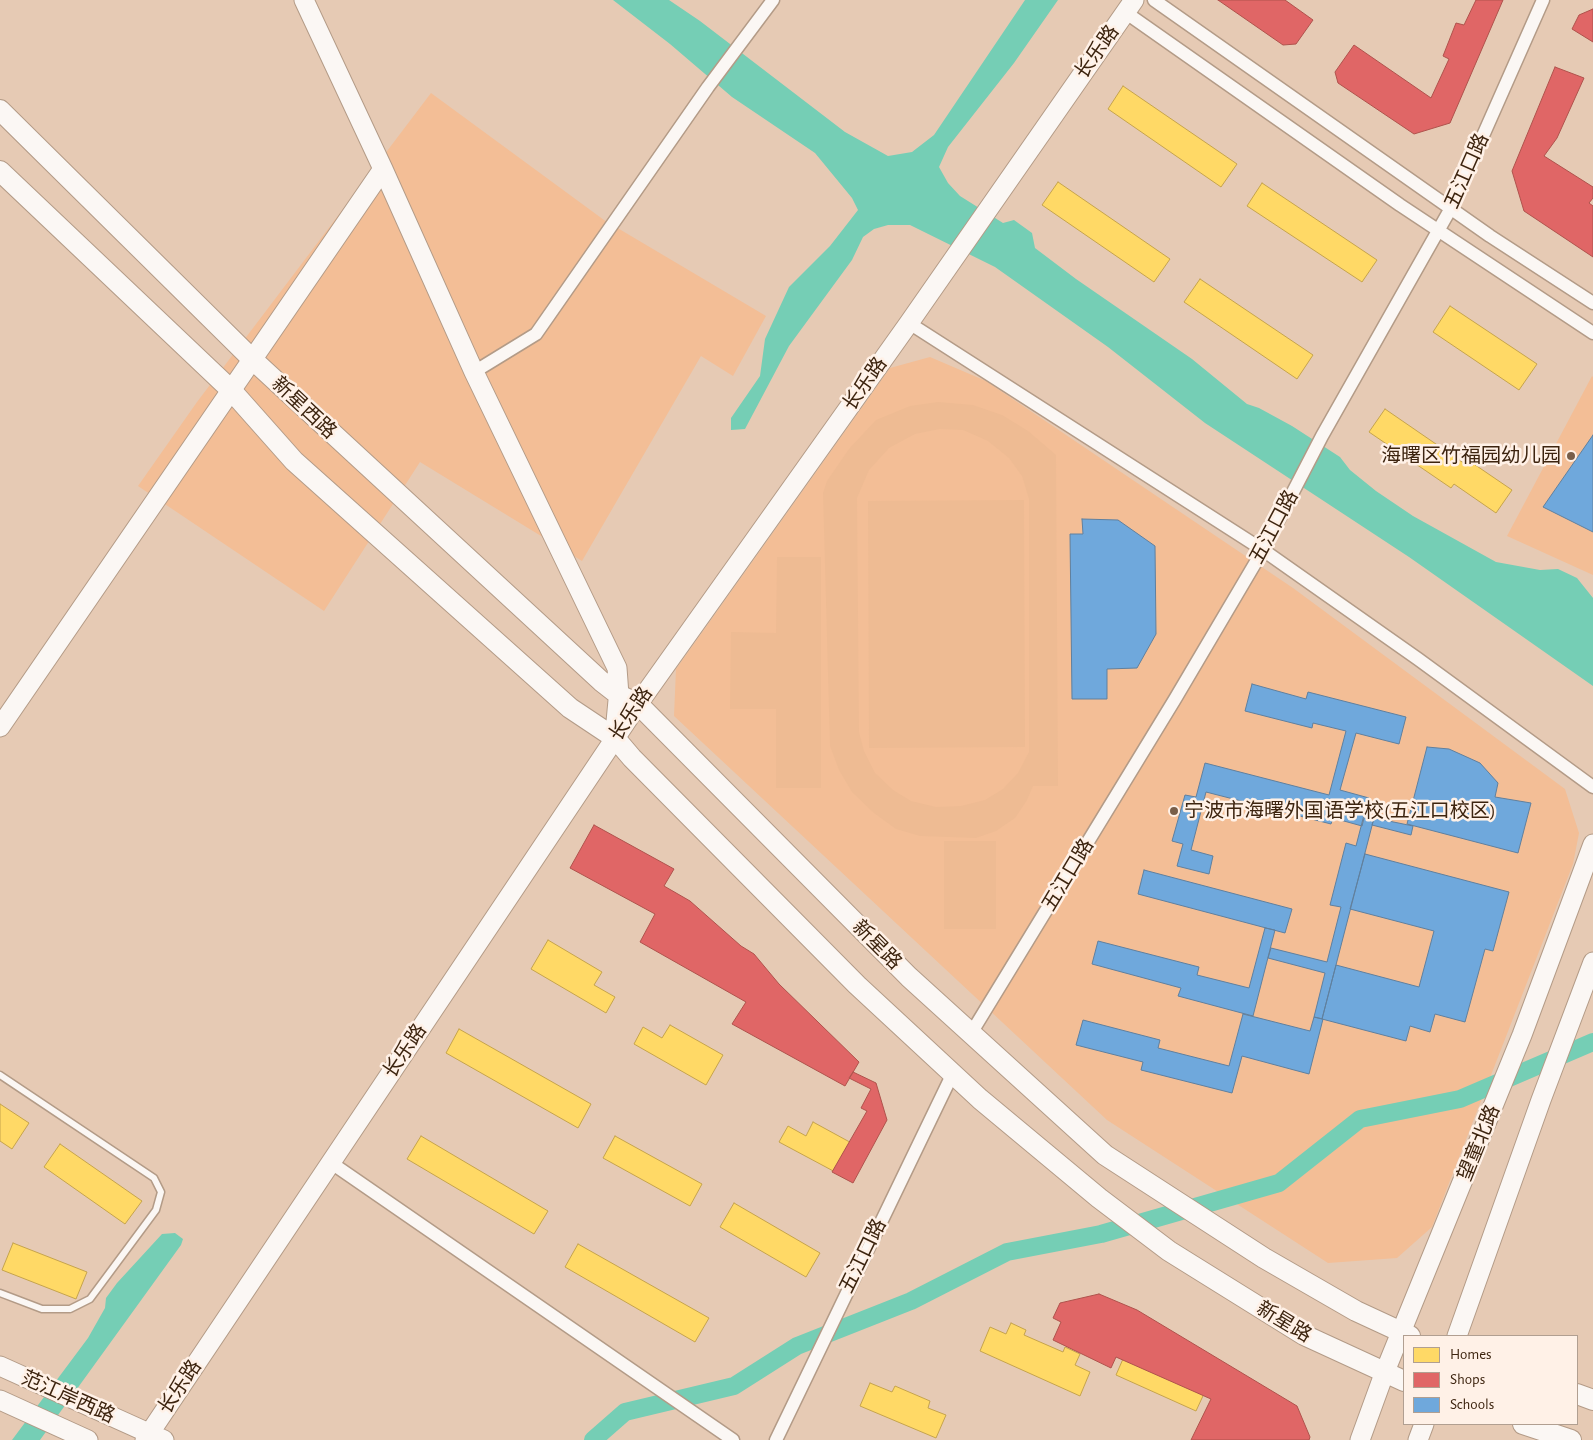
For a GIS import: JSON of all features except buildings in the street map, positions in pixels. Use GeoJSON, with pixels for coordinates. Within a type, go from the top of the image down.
{"type":"FeatureCollection","features":[{"type":"Feature","properties":{"kind":"main road","name":"新星西路"},"geometry":{"type":"LineString","coordinates":[[0,110],[252,360],[601,681],[619,695]]}},
{"type":"Feature","properties":{"kind":"main road","name":"新星西路"},"geometry":{"type":"LineString","coordinates":[[0,171],[231,390],[294,461],[570,708],[615,738],[632,758],[857,985],[953,1073]]}},
{"type":"Feature","properties":{"kind":"main road","name":"新星路"},"geometry":{"type":"LineString","coordinates":[[619,695],[638,704],[909,977],[970,1035],[1105,1155],[1264,1258],[1322,1292],[1406,1335]]}},
{"type":"Feature","properties":{"kind":"main road"},"geometry":{"type":"LineString","coordinates":[[615,738],[619,695]]}},
{"type":"Feature","properties":{"kind":"main road","name":"新星路"},"geometry":{"type":"LineString","coordinates":[[953,1073],[980,1099],[1099,1198],[1170,1251],[1304,1335],[1384,1374],[1403,1381]]}},
{"type":"Feature","properties":{"kind":"main road"},"geometry":{"type":"LineString","coordinates":[[1578,1394],[1593,1400]]}},
{"type":"Feature","properties":{"kind":"main road"},"geometry":{"type":"LineString","coordinates":[[1526,1425],[1572,1440]]}},
{"type":"Feature","properties":{"kind":"street"},"geometry":{"type":"LineString","coordinates":[[304,0],[383,169],[474,372],[617,668],[619,695]]}},
{"type":"Feature","properties":{"kind":"street"},"geometry":{"type":"LineString","coordinates":[[474,372],[536,334],[708,87],[772,0]]}},
{"type":"Feature","properties":{"kind":"street"},"geometry":{"type":"LineString","coordinates":[[1154,0],[1451,208],[1593,303]]}},
{"type":"Feature","properties":{"kind":"street","name":"五江口路"},"geometry":{"type":"LineString","coordinates":[[970,1035],[1263,550],[1322,436],[1451,208],[1543,0]]}},
{"type":"Feature","properties":{"kind":"street"},"geometry":{"type":"LineString","coordinates":[[1129,6],[1439,231],[1593,333]]}},
{"type":"Feature","properties":{"kind":"street","name":"长乐路"},"geometry":{"type":"LineString","coordinates":[[152,1438],[330,1162],[638,704],[909,323],[1129,6]]}},
{"type":"Feature","properties":{"kind":"street"},"geometry":{"type":"LineString","coordinates":[[0,727],[383,169]]}},
{"type":"Feature","properties":{"kind":"street"},"geometry":{"type":"LineString","coordinates":[[909,323],[1263,550],[1418,659],[1593,787]]}},
{"type":"Feature","properties":{"kind":"street","name":"望童北路"},"geometry":{"type":"LineString","coordinates":[[1406,1335],[1522,1035],[1593,844]]}},
{"type":"Feature","properties":{"kind":"street"},"geometry":{"type":"LineString","coordinates":[[1457,1335],[1540,1100],[1593,962]]}},
{"type":"Feature","properties":{"kind":"street","name":"五江口路"},"geometry":{"type":"LineString","coordinates":[[776,1440],[803,1379],[953,1073]]}},
{"type":"Feature","properties":{"kind":"street"},"geometry":{"type":"LineString","coordinates":[[330,1162],[733,1440]]}},
{"type":"Feature","properties":{"kind":"street","name":"望童北路"},"geometry":{"type":"LineString","coordinates":[[1360,1440],[1384,1374],[1403,1340]]}},
{"type":"Feature","properties":{"kind":"street","name":"范江岸西路"},"geometry":{"type":"LineString","coordinates":[[0,1366],[152,1438]]}},
{"type":"Feature","properties":{"kind":"street","name":"范江岸西路"},"geometry":{"type":"LineString","coordinates":[[0,1400],[88,1440]]}},
{"type":"Feature","properties":{"kind":"street"},"geometry":{"type":"LineString","coordinates":[[1418,1440],[1424,1425]]}},
{"type":"Feature","properties":{"kind":"lane"},"geometry":{"type":"LineString","coordinates":[[0,1075],[154,1178],[161,1192],[156,1210],[90,1299],[70,1309],[42,1309],[0,1293]]}},
{"type":"Feature","properties":{"kind":"shaded area"},"geometry":{"type":"Polygon","coordinates":[[[431,93],[604,220],[766,316],[733,376],[701,356],[582,561],[420,462],[324,611],[138,486],[197,402],[431,93]]]}},
{"type":"Feature","properties":{"kind":"shaded area","name":"宁波市海曙外国语学校(五江口校区)"},"geometry":{"type":"Polygon","coordinates":[[[930,357],[986,381],[1293,588],[1565,789],[1579,833],[1573,864],[1432,1227],[1397,1258],[1328,1263],[1107,1120],[674,716],[676,669],[890,368],[930,357]]]}},
{"type":"Feature","properties":{"kind":"shaded area","name":"海曙区竹福园幼儿园"},"geometry":{"type":"Polygon","coordinates":[[[1593,377],[1593,575],[1507,536],[1593,377]]]}},
{"type":"Feature","properties":{"kind":"shaded area"},"geometry":{"type":"Polygon","coordinates":[[[938,402],[973,405],[1002,415],[1028,431],[1056,455],[1058,786],[1033,786],[1027,800],[1015,818],[996,831],[976,838],[920,836],[896,829],[874,813],[852,792],[839,770],[830,746],[823,493],[827,481],[849,449],[876,420],[910,406],[938,402]],[[940,429],[915,434],[889,448],[869,470],[857,498],[859,732],[864,751],[875,773],[893,790],[911,801],[936,807],[961,806],[985,800],[1003,789],[1018,773],[1029,752],[1029,499],[1022,476],[1009,458],[988,441],[963,430],[940,429]]]}},
{"type":"Feature","properties":{"kind":"shaded area"},"geometry":{"type":"Polygon","coordinates":[[[1024,500],[1025,747],[869,748],[868,501],[1024,500]]]}},
{"type":"Feature","properties":{"kind":"shaded area"},"geometry":{"type":"Polygon","coordinates":[[[777,557],[821,557],[821,788],[776,788],[776,709],[730,709],[731,632],[776,633],[777,557]]]}},
{"type":"Feature","properties":{"kind":"shaded area"},"geometry":{"type":"Polygon","coordinates":[[[944,841],[996,841],[996,929],[944,929],[944,841]]]}},
{"type":"Feature","properties":{"kind":"water"},"geometry":{"type":"Polygon","coordinates":[[[613,0],[669,0],[700,21],[845,132],[888,156],[912,152],[934,135],[1025,0],[1058,0],[1014,63],[948,147],[939,167],[948,183],[960,196],[1003,223],[1014,220],[1032,233],[1035,248],[1076,279],[1192,359],[1247,404],[1259,408],[1292,426],[1340,457],[1350,470],[1376,491],[1413,516],[1496,562],[1540,570],[1558,569],[1577,578],[1593,598],[1593,686],[1409,557],[1205,423],[1108,347],[995,267],[910,225],[888,225],[874,229],[863,237],[852,260],[789,346],[745,429],[731,430],[731,418],[760,376],[765,339],[789,287],[830,246],[858,210],[852,198],[815,153],[732,97],[670,44],[613,0]]]}},
{"type":"Feature","properties":{"kind":"water"},"geometry":{"type":"Polygon","coordinates":[[[175,1233],[183,1239],[181,1245],[40,1440],[12,1440],[88,1338],[105,1308],[106,1298],[117,1283],[162,1234],[175,1233]]]}},
{"type":"Feature","properties":{"kind":"waterway"},"geometry":{"type":"LineString","coordinates":[[593,1440],[625,1412],[734,1386],[797,1346],[911,1301],[1007,1252],[1101,1234],[1279,1183],[1360,1119],[1460,1099],[1593,1042]]}},
{"type":"Feature","properties":{"kind":"place","name":"海曙区竹福园幼儿园"},"geometry":{"type":"Point","coordinates":[1571,456]}},
{"type":"Feature","properties":{"kind":"place","name":"宁波市海曙外国语学校(五江口校区)"},"geometry":{"type":"Point","coordinates":[1174,811]}}]}
